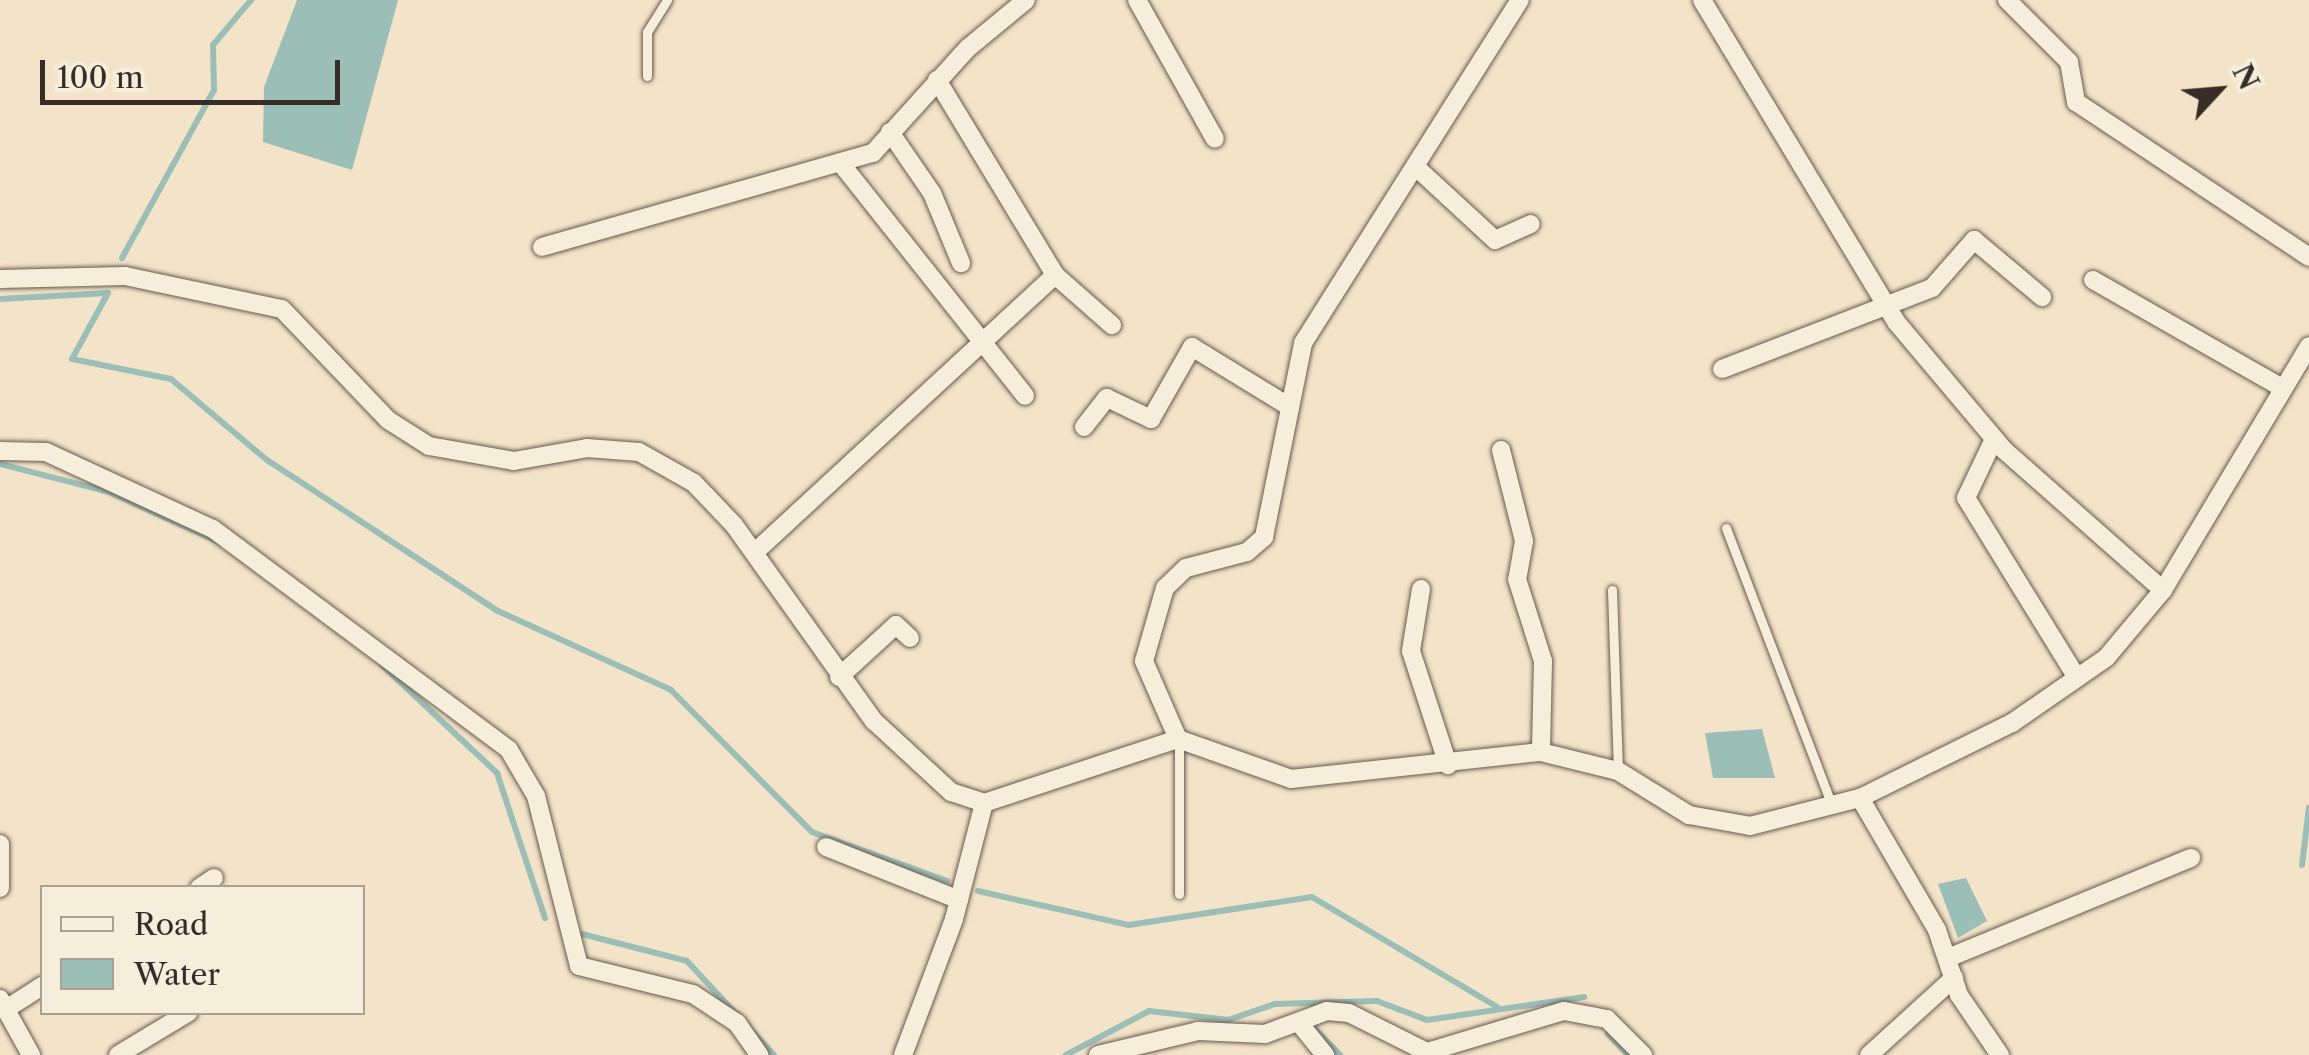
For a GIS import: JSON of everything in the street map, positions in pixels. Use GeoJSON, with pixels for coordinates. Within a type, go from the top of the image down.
{"type":"FeatureCollection","features":[{"type":"Feature","properties":{"kind":"street"},"geometry":{"type":"LineString","coordinates":[[542,247],[842,166],[873,153],[937,80],[1026,0]]}},
{"type":"Feature","properties":{"kind":"street"},"geometry":{"type":"LineString","coordinates":[[1137,0],[1215,138]]}},
{"type":"Feature","properties":{"kind":"street"},"geometry":{"type":"LineString","coordinates":[[1178,739],[1144,661],[1149,628],[1165,588],[1186,568],[1248,552],[1264,538],[1303,343],[1418,169],[1520,0]]}},
{"type":"Feature","properties":{"kind":"street"},"geometry":{"type":"LineString","coordinates":[[1702,0],[1889,310],[1994,438],[2162,590]]}},
{"type":"Feature","properties":{"kind":"street"},"geometry":{"type":"LineString","coordinates":[[2007,0],[2068,62],[2076,102],[2309,257]]}},
{"type":"Feature","properties":{"kind":"street"},"geometry":{"type":"LineString","coordinates":[[937,80],[1055,275],[1112,325]]}},
{"type":"Feature","properties":{"kind":"street"},"geometry":{"type":"LineString","coordinates":[[890,132],[932,194],[961,263]]}},
{"type":"Feature","properties":{"kind":"street"},"geometry":{"type":"LineString","coordinates":[[842,166],[987,338],[1025,396]]}},
{"type":"Feature","properties":{"kind":"street"},"geometry":{"type":"LineString","coordinates":[[1418,169],[1495,240],[1531,224]]}},
{"type":"Feature","properties":{"kind":"street"},"geometry":{"type":"LineString","coordinates":[[1722,369],[1889,310],[1932,288],[1974,240],[2042,297]]}},
{"type":"Feature","properties":{"kind":"street"},"geometry":{"type":"LineString","coordinates":[[756,552],[1055,275]]}},
{"type":"Feature","properties":{"kind":"street"},"geometry":{"type":"LineString","coordinates":[[0,279],[125,276],[282,308],[388,420],[430,446],[514,461],[587,448],[639,452],[694,483],[756,552],[839,677],[951,792],[984,803],[1178,739],[1291,779],[1542,752],[1618,771],[1689,816],[1750,826],[1860,798],[2012,723],[2106,658],[2162,590],[2309,346]]}},
{"type":"Feature","properties":{"kind":"street"},"geometry":{"type":"LineString","coordinates":[[2093,280],[2282,388]]}},
{"type":"Feature","properties":{"kind":"street"},"geometry":{"type":"LineString","coordinates":[[1084,427],[1107,398],[1150,419],[1192,347],[1290,407]]}},
{"type":"Feature","properties":{"kind":"street"},"geometry":{"type":"LineString","coordinates":[[1994,438],[1966,498],[2077,678]]}},
{"type":"Feature","properties":{"kind":"street"},"geometry":{"type":"LineString","coordinates":[[1501,450],[1524,541],[1516,579],[1543,661],[1542,752]]}},
{"type":"Feature","properties":{"kind":"street"},"geometry":{"type":"LineString","coordinates":[[0,451],[46,452],[213,529],[510,750],[536,796],[579,966],[693,994],[737,1023],[759,1055]]}},
{"type":"Feature","properties":{"kind":"street"},"geometry":{"type":"LineString","coordinates":[[1421,588],[1411,651],[1448,765]]}},
{"type":"Feature","properties":{"kind":"street"},"geometry":{"type":"LineString","coordinates":[[839,677],[896,626],[910,638]]}},
{"type":"Feature","properties":{"kind":"street"},"geometry":{"type":"LineString","coordinates":[[1860,798],[1948,958],[1954,978],[2000,1055]]}},
{"type":"Feature","properties":{"kind":"street"},"geometry":{"type":"LineString","coordinates":[[903,1055],[959,900],[984,803]]}},
{"type":"Feature","properties":{"kind":"street"},"geometry":{"type":"LineString","coordinates":[[0,844],[0,888]]}},
{"type":"Feature","properties":{"kind":"street"},"geometry":{"type":"LineString","coordinates":[[826,847],[959,900]]}},
{"type":"Feature","properties":{"kind":"street"},"geometry":{"type":"LineString","coordinates":[[1948,958],[2191,858]]}},
{"type":"Feature","properties":{"kind":"street"},"geometry":{"type":"LineString","coordinates":[[1869,1055],[1954,978]]}},
{"type":"Feature","properties":{"kind":"street"},"geometry":{"type":"LineString","coordinates":[[31,1055],[3,1004],[40,987]]}},
{"type":"Feature","properties":{"kind":"street"},"geometry":{"type":"LineString","coordinates":[[1098,1055],[1168,1035],[1264,1034],[1349,1013],[1426,1052],[1564,1010],[1607,1019],[1643,1055]]}},
{"type":"Feature","properties":{"kind":"street"},"geometry":{"type":"LineString","coordinates":[[118,1055],[185,1015]]}},
{"type":"Feature","properties":{"kind":"street"},"geometry":{"type":"LineString","coordinates":[[1300,1024],[1325,1055]]}},
{"type":"Feature","properties":{"kind":"lane"},"geometry":{"type":"LineString","coordinates":[[648,76],[647,32],[667,0]]}},
{"type":"Feature","properties":{"kind":"lane"},"geometry":{"type":"LineString","coordinates":[[1726,528],[1832,806]]}},
{"type":"Feature","properties":{"kind":"lane"},"geometry":{"type":"LineString","coordinates":[[1612,590],[1618,771]]}},
{"type":"Feature","properties":{"kind":"lane"},"geometry":{"type":"LineString","coordinates":[[1178,739],[1179,894]]}},
{"type":"Feature","properties":{"kind":"water"},"geometry":{"type":"Polygon","coordinates":[[[297,0],[398,0],[352,170],[263,142],[264,87],[297,0]]]}},
{"type":"Feature","properties":{"kind":"water"},"geometry":{"type":"Polygon","coordinates":[[[1762,729],[1775,778],[1713,778],[1705,733],[1762,729]]]}},
{"type":"Feature","properties":{"kind":"water"},"geometry":{"type":"Polygon","coordinates":[[[1966,878],[1987,921],[1958,938],[1938,884],[1966,878]]]}},
{"type":"Feature","properties":{"kind":"waterway"},"geometry":{"type":"LineString","coordinates":[[122,258],[214,90],[213,45],[251,0]]}},
{"type":"Feature","properties":{"kind":"waterway"},"geometry":{"type":"LineString","coordinates":[[0,299],[108,293],[72,359],[171,379],[267,460],[498,611],[671,690],[812,832],[947,881]]}},
{"type":"Feature","properties":{"kind":"waterway"},"geometry":{"type":"LineString","coordinates":[[0,464],[109,492],[221,543]]}},
{"type":"Feature","properties":{"kind":"waterway"},"geometry":{"type":"LineString","coordinates":[[382,665],[497,773],[545,918]]}},
{"type":"Feature","properties":{"kind":"waterway"},"geometry":{"type":"LineString","coordinates":[[2302,865],[2309,807]]}},
{"type":"Feature","properties":{"kind":"waterway"},"geometry":{"type":"LineString","coordinates":[[978,891],[1129,925],[1312,897],[1497,1007]]}},
{"type":"Feature","properties":{"kind":"waterway"},"geometry":{"type":"LineString","coordinates":[[582,934],[687,961],[774,1055]]}},
{"type":"Feature","properties":{"kind":"waterway"},"geometry":{"type":"LineString","coordinates":[[1066,1055],[1149,1011],[1228,1020],[1275,1004],[1377,1001],[1427,1020],[1584,997]]}},
{"type":"Feature","properties":{"kind":"waterway"},"geometry":{"type":"LineString","coordinates":[[1316,1030],[1340,1055]]}},
{"type":"Feature","properties":{"kind":"waterway"},"geometry":{"type":"LineString","coordinates":[[1608,1034],[1628,1055]]}}]}
